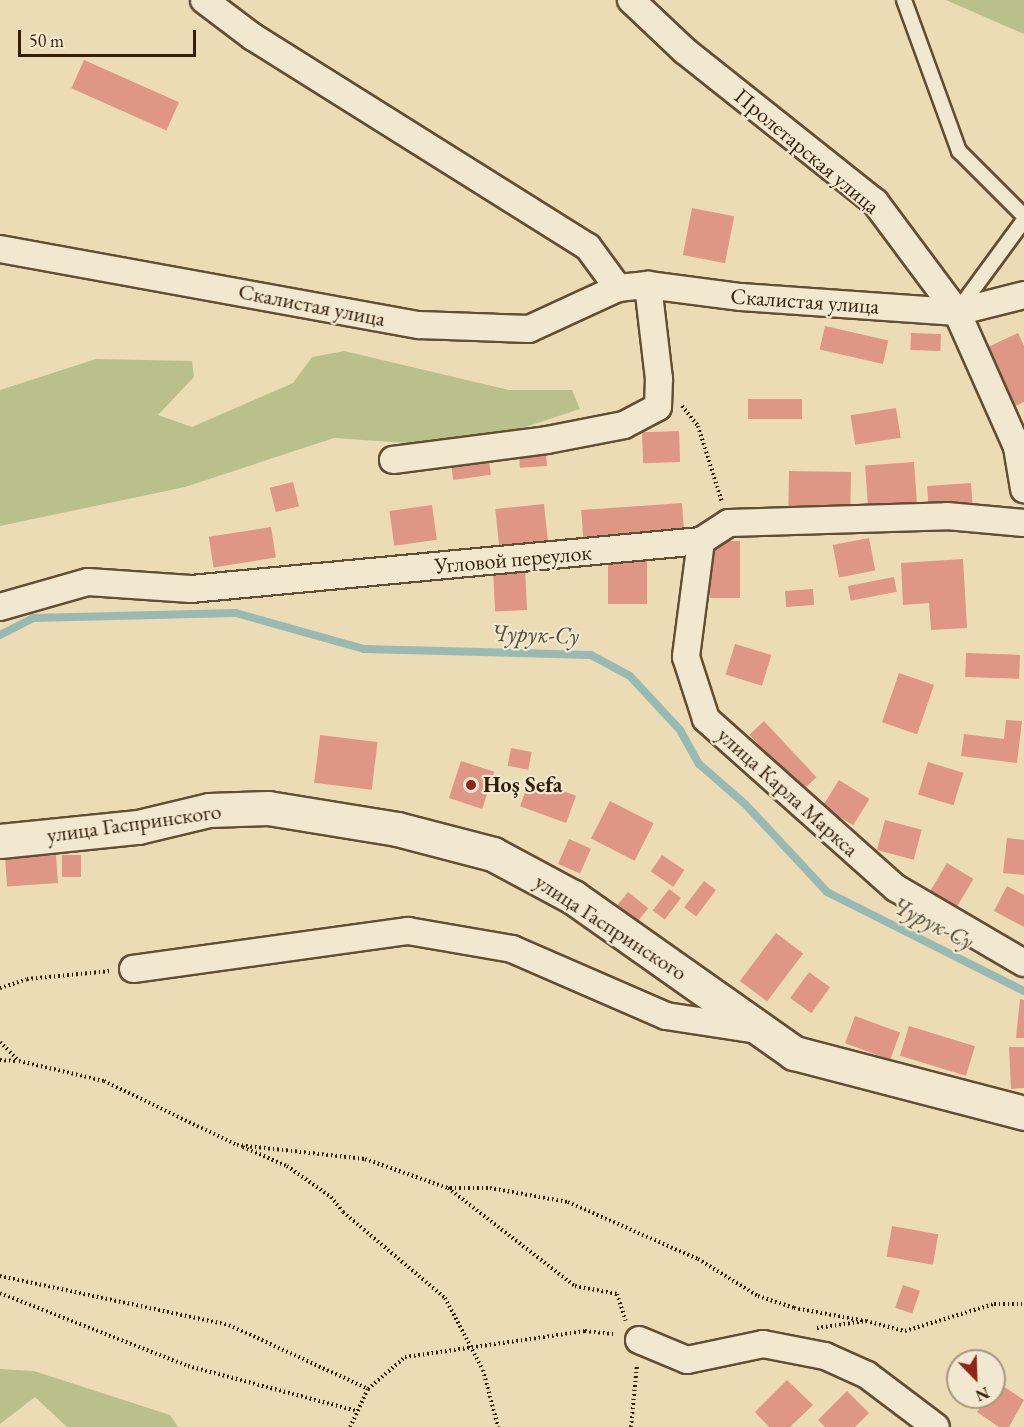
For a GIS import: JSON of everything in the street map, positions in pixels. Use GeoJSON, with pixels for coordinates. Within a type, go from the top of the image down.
{"type":"FeatureCollection","features":[{"type":"Feature","properties":{"kind":"main road","name":"улица Гаспринского"},"geometry":{"type":"LineString","coordinates":[[0,841],[138,827],[209,810],[268,808],[397,829],[493,855],[573,897],[768,1031],[794,1053],[1024,1113]]}},
{"type":"Feature","properties":{"kind":"street"},"geometry":{"type":"LineString","coordinates":[[204,0],[253,37],[588,247],[618,288]]}},
{"type":"Feature","properties":{"kind":"street","name":"Пролетарская улица"},"geometry":{"type":"LineString","coordinates":[[631,0],[685,51],[875,202],[957,312],[1021,445],[1024,489]]}},
{"type":"Feature","properties":{"kind":"street","name":"Скалистая улица"},"geometry":{"type":"LineString","coordinates":[[0,249],[420,325],[529,329],[618,288],[648,285],[741,297],[957,312],[1024,295]]}},
{"type":"Feature","properties":{"kind":"street"},"geometry":{"type":"LineString","coordinates":[[393,460],[547,440],[613,427],[658,407],[659,379],[648,285]]}},
{"type":"Feature","properties":{"kind":"street"},"geometry":{"type":"LineString","coordinates":[[729,523],[947,516],[1024,523]]}},
{"type":"Feature","properties":{"kind":"street","name":"Угловой переулок"},"geometry":{"type":"LineString","coordinates":[[0,607],[88,582],[190,589],[701,541],[729,523]]}},
{"type":"Feature","properties":{"kind":"street","name":"улица Карла Маркса"},"geometry":{"type":"LineString","coordinates":[[701,541],[686,657],[706,719],[896,888],[1024,963]]}},
{"type":"Feature","properties":{"kind":"street"},"geometry":{"type":"LineString","coordinates":[[133,969],[408,932],[512,949],[666,1016],[768,1031]]}},
{"type":"Feature","properties":{"kind":"street"},"geometry":{"type":"LineString","coordinates":[[635,1338],[687,1360],[763,1344],[825,1356],[867,1375],[921,1423]]}},
{"type":"Feature","properties":{"kind":"lane"},"geometry":{"type":"LineString","coordinates":[[904,0],[959,151],[1024,218],[957,312]]}},
{"type":"Feature","properties":{"kind":"path"},"geometry":{"type":"LineString","coordinates":[[658,407],[684,406],[698,426],[729,523]]}},
{"type":"Feature","properties":{"kind":"path"},"geometry":{"type":"LineString","coordinates":[[0,988],[27,979],[133,969]]}},
{"type":"Feature","properties":{"kind":"path"},"geometry":{"type":"LineString","coordinates":[[0,1042],[19,1061]]}},
{"type":"Feature","properties":{"kind":"path"},"geometry":{"type":"LineString","coordinates":[[0,1060],[19,1061],[105,1081],[287,1166],[331,1197],[343,1212],[445,1298],[473,1345],[498,1427]]}},
{"type":"Feature","properties":{"kind":"path"},"geometry":{"type":"LineString","coordinates":[[237,1144],[364,1159],[448,1188],[575,1286],[617,1294],[635,1338],[631,1427]]}},
{"type":"Feature","properties":{"kind":"path"},"geometry":{"type":"LineString","coordinates":[[448,1188],[490,1188],[568,1202],[698,1259],[758,1296],[794,1308],[866,1321],[905,1331],[994,1304],[1024,1304]]}},
{"type":"Feature","properties":{"kind":"path"},"geometry":{"type":"LineString","coordinates":[[0,1276],[229,1325],[368,1389]]}},
{"type":"Feature","properties":{"kind":"path"},"geometry":{"type":"LineString","coordinates":[[0,1293],[188,1366],[357,1411]]}},
{"type":"Feature","properties":{"kind":"path"},"geometry":{"type":"LineString","coordinates":[[812,1329],[866,1321]]}},
{"type":"Feature","properties":{"kind":"path"},"geometry":{"type":"LineString","coordinates":[[350,1427],[368,1389],[405,1357],[473,1345],[585,1331],[635,1338]]}},
{"type":"Feature","properties":{"kind":"green space"},"geometry":{"type":"Polygon","coordinates":[[[946,0],[1024,0],[1024,34],[946,0]]]}},
{"type":"Feature","properties":{"kind":"green space"},"geometry":{"type":"Polygon","coordinates":[[[344,351],[509,390],[572,390],[580,409],[465,447],[334,438],[185,487],[0,526],[0,390],[96,359],[192,361],[194,377],[158,415],[192,427],[293,383],[312,357],[344,351]]]}},
{"type":"Feature","properties":{"kind":"green space"},"geometry":{"type":"Polygon","coordinates":[[[0,1369],[34,1371],[170,1415],[178,1427],[67,1427],[35,1397],[0,1424],[0,1369]]]}},
{"type":"Feature","properties":{"kind":"building"},"geometry":{"type":"Polygon","coordinates":[[[84,60],[179,102],[166,131],[71,88],[84,60]]]}},
{"type":"Feature","properties":{"kind":"building"},"geometry":{"type":"Polygon","coordinates":[[[692,208],[734,216],[725,263],[683,255],[692,208]]]}},
{"type":"Feature","properties":{"kind":"building"},"geometry":{"type":"Polygon","coordinates":[[[825,326],[888,341],[883,364],[820,349],[825,326]]]}},
{"type":"Feature","properties":{"kind":"building"},"geometry":{"type":"Polygon","coordinates":[[[911,333],[941,334],[940,351],[910,350],[911,333]]]}},
{"type":"Feature","properties":{"kind":"building"},"geometry":{"type":"Polygon","coordinates":[[[1018,333],[1024,346],[1024,402],[1013,407],[986,348],[1018,333]]]}},
{"type":"Feature","properties":{"kind":"building"},"geometry":{"type":"Polygon","coordinates":[[[748,399],[802,399],[802,419],[748,419],[748,399]]]}},
{"type":"Feature","properties":{"kind":"building"},"geometry":{"type":"Polygon","coordinates":[[[896,408],[901,438],[855,445],[851,415],[896,408]]]}},
{"type":"Feature","properties":{"kind":"building"},"geometry":{"type":"Polygon","coordinates":[[[679,431],[680,462],[643,463],[642,432],[679,431]]]}},
{"type":"Feature","properties":{"kind":"building"},"geometry":{"type":"Polygon","coordinates":[[[546,453],[547,466],[520,468],[519,455],[546,453]]]}},
{"type":"Feature","properties":{"kind":"building"},"geometry":{"type":"Polygon","coordinates":[[[488,454],[491,475],[453,480],[450,459],[488,454]]]}},
{"type":"Feature","properties":{"kind":"building"},"geometry":{"type":"Polygon","coordinates":[[[914,462],[917,503],[868,506],[865,465],[914,462]]]}},
{"type":"Feature","properties":{"kind":"building"},"geometry":{"type":"Polygon","coordinates":[[[789,471],[851,472],[850,508],[788,507],[789,471]]]}},
{"type":"Feature","properties":{"kind":"building"},"geometry":{"type":"Polygon","coordinates":[[[293,482],[299,506],[276,512],[270,488],[293,482]]]}},
{"type":"Feature","properties":{"kind":"building"},"geometry":{"type":"Polygon","coordinates":[[[971,483],[973,509],[929,512],[927,486],[971,483]]]}},
{"type":"Feature","properties":{"kind":"building"},"geometry":{"type":"Polygon","coordinates":[[[682,503],[684,532],[583,539],[581,510],[682,503]]]}},
{"type":"Feature","properties":{"kind":"building"},"geometry":{"type":"Polygon","coordinates":[[[544,504],[548,541],[499,546],[495,509],[544,504]]]}},
{"type":"Feature","properties":{"kind":"building"},"geometry":{"type":"Polygon","coordinates":[[[432,505],[437,540],[394,546],[389,511],[432,505]]]}},
{"type":"Feature","properties":{"kind":"building"},"geometry":{"type":"Polygon","coordinates":[[[271,527],[276,558],[214,567],[209,537],[271,527]]]}},
{"type":"Feature","properties":{"kind":"building"},"geometry":{"type":"Polygon","coordinates":[[[869,538],[875,570],[839,577],[833,545],[869,538]]]}},
{"type":"Feature","properties":{"kind":"building"},"geometry":{"type":"Polygon","coordinates":[[[710,541],[740,541],[740,598],[710,598],[710,541]]]}},
{"type":"Feature","properties":{"kind":"building"},"geometry":{"type":"Polygon","coordinates":[[[963,559],[967,628],[931,630],[929,603],[903,605],[901,563],[963,559]]]}},
{"type":"Feature","properties":{"kind":"building"},"geometry":{"type":"Polygon","coordinates":[[[608,560],[647,560],[647,604],[608,604],[608,560]]]}},
{"type":"Feature","properties":{"kind":"building"},"geometry":{"type":"Polygon","coordinates":[[[525,569],[527,610],[495,612],[493,571],[525,569]]]}},
{"type":"Feature","properties":{"kind":"building"},"geometry":{"type":"Polygon","coordinates":[[[894,577],[897,592],[851,601],[848,586],[894,577]]]}},
{"type":"Feature","properties":{"kind":"building"},"geometry":{"type":"Polygon","coordinates":[[[813,589],[814,605],[786,607],[785,591],[813,589]]]}},
{"type":"Feature","properties":{"kind":"building"},"geometry":{"type":"Polygon","coordinates":[[[735,644],[771,655],[762,686],[726,675],[735,644]]]}},
{"type":"Feature","properties":{"kind":"building"},"geometry":{"type":"Polygon","coordinates":[[[966,653],[1020,655],[1019,679],[965,677],[966,653]]]}},
{"type":"Feature","properties":{"kind":"building"},"geometry":{"type":"Polygon","coordinates":[[[899,673],[934,685],[917,734],[882,722],[899,673]]]}},
{"type":"Feature","properties":{"kind":"building"},"geometry":{"type":"Polygon","coordinates":[[[1006,720],[1022,721],[1017,763],[961,756],[964,734],[1004,739],[1006,720]]]}},
{"type":"Feature","properties":{"kind":"building"},"geometry":{"type":"Polygon","coordinates":[[[764,721],[817,777],[802,791],[749,735],[764,721]]]}},
{"type":"Feature","properties":{"kind":"building"},"geometry":{"type":"Polygon","coordinates":[[[320,735],[378,742],[372,790],[314,783],[320,735]]]}},
{"type":"Feature","properties":{"kind":"building"},"geometry":{"type":"Polygon","coordinates":[[[511,748],[532,752],[528,770],[508,766],[511,748]]]}},
{"type":"Feature","properties":{"kind":"building","name":"Hoş Sefa"},"geometry":{"type":"Polygon","coordinates":[[[461,761],[494,772],[482,809],[449,798],[461,761]]]}},
{"type":"Feature","properties":{"kind":"building"},"geometry":{"type":"Polygon","coordinates":[[[928,762],[963,773],[953,805],[918,795],[928,762]]]}},
{"type":"Feature","properties":{"kind":"building"},"geometry":{"type":"Polygon","coordinates":[[[530,779],[576,796],[566,823],[520,806],[530,779]]]}},
{"type":"Feature","properties":{"kind":"building"},"geometry":{"type":"Polygon","coordinates":[[[839,780],[870,799],[853,825],[823,806],[839,780]]]}},
{"type":"Feature","properties":{"kind":"building"},"geometry":{"type":"Polygon","coordinates":[[[610,801],[654,823],[635,861],[591,838],[610,801]]]}},
{"type":"Feature","properties":{"kind":"building"},"geometry":{"type":"Polygon","coordinates":[[[885,820],[922,830],[914,860],[877,850],[885,820]]]}},
{"type":"Feature","properties":{"kind":"building"},"geometry":{"type":"Polygon","coordinates":[[[1007,838],[1024,840],[1024,875],[1003,873],[1007,838]]]}},
{"type":"Feature","properties":{"kind":"building"},"geometry":{"type":"Polygon","coordinates":[[[569,839],[591,849],[580,873],[558,864],[569,839]]]}},
{"type":"Feature","properties":{"kind":"building"},"geometry":{"type":"Polygon","coordinates":[[[56,855],[58,883],[7,886],[5,859],[56,855]]]}},
{"type":"Feature","properties":{"kind":"building"},"geometry":{"type":"Polygon","coordinates":[[[62,855],[81,855],[81,877],[62,877],[62,855]]]}},
{"type":"Feature","properties":{"kind":"building"},"geometry":{"type":"Polygon","coordinates":[[[662,855],[684,870],[673,887],[651,872],[662,855]]]}},
{"type":"Feature","properties":{"kind":"building"},"geometry":{"type":"Polygon","coordinates":[[[947,863],[974,879],[956,908],[929,892],[947,863]]]}},
{"type":"Feature","properties":{"kind":"building"},"geometry":{"type":"Polygon","coordinates":[[[704,881],[716,890],[696,916],[684,907],[704,881]]]}},
{"type":"Feature","properties":{"kind":"building"},"geometry":{"type":"Polygon","coordinates":[[[1007,886],[1024,895],[1024,927],[994,911],[1007,886]]]}},
{"type":"Feature","properties":{"kind":"building"},"geometry":{"type":"Polygon","coordinates":[[[669,889],[681,898],[665,920],[653,911],[669,889]]]}},
{"type":"Feature","properties":{"kind":"building"},"geometry":{"type":"Polygon","coordinates":[[[628,892],[648,908],[636,924],[615,908],[628,892]]]}},
{"type":"Feature","properties":{"kind":"building"},"geometry":{"type":"Polygon","coordinates":[[[776,933],[803,953],[767,1001],[740,981],[776,933]]]}},
{"type":"Feature","properties":{"kind":"building"},"geometry":{"type":"Polygon","coordinates":[[[809,972],[830,987],[811,1013],[790,998],[809,972]]]}},
{"type":"Feature","properties":{"kind":"building"},"geometry":{"type":"Polygon","coordinates":[[[1020,999],[1024,1000],[1024,1038],[1016,1038],[1020,999]]]}},
{"type":"Feature","properties":{"kind":"building"},"geometry":{"type":"Polygon","coordinates":[[[855,1016],[900,1032],[890,1060],[845,1043],[855,1016]]]}},
{"type":"Feature","properties":{"kind":"building"},"geometry":{"type":"Polygon","coordinates":[[[909,1026],[975,1046],[966,1076],[900,1056],[909,1026]]]}},
{"type":"Feature","properties":{"kind":"building"},"geometry":{"type":"Polygon","coordinates":[[[1009,1047],[1024,1047],[1024,1088],[1011,1089],[1009,1047]]]}},
{"type":"Feature","properties":{"kind":"building"},"geometry":{"type":"Polygon","coordinates":[[[892,1226],[938,1234],[933,1265],[887,1257],[892,1226]]]}},
{"type":"Feature","properties":{"kind":"building"},"geometry":{"type":"Polygon","coordinates":[[[903,1285],[920,1291],[912,1314],[895,1308],[903,1285]]]}},
{"type":"Feature","properties":{"kind":"building"},"geometry":{"type":"Polygon","coordinates":[[[787,1380],[813,1405],[790,1427],[769,1427],[755,1412],[787,1380]]]}},
{"type":"Feature","properties":{"kind":"building"},"geometry":{"type":"Polygon","coordinates":[[[1006,1388],[1024,1400],[1009,1427],[999,1427],[977,1412],[979,1409],[1006,1409],[1006,1388]]]}},
{"type":"Feature","properties":{"kind":"building"},"geometry":{"type":"Polygon","coordinates":[[[847,1391],[869,1413],[855,1427],[825,1427],[818,1420],[847,1391]]]}},
{"type":"Feature","properties":{"kind":"waterway","name":"Чурук-Су"},"geometry":{"type":"LineString","coordinates":[[0,635],[33,618],[236,613],[364,649],[591,655],[630,676],[680,730],[699,764],[745,804],[827,892],[1024,991]]}},
{"type":"Feature","properties":{"kind":"place","name":"Hoş Sefa"},"geometry":{"type":"Point","coordinates":[471,785]}}]}
